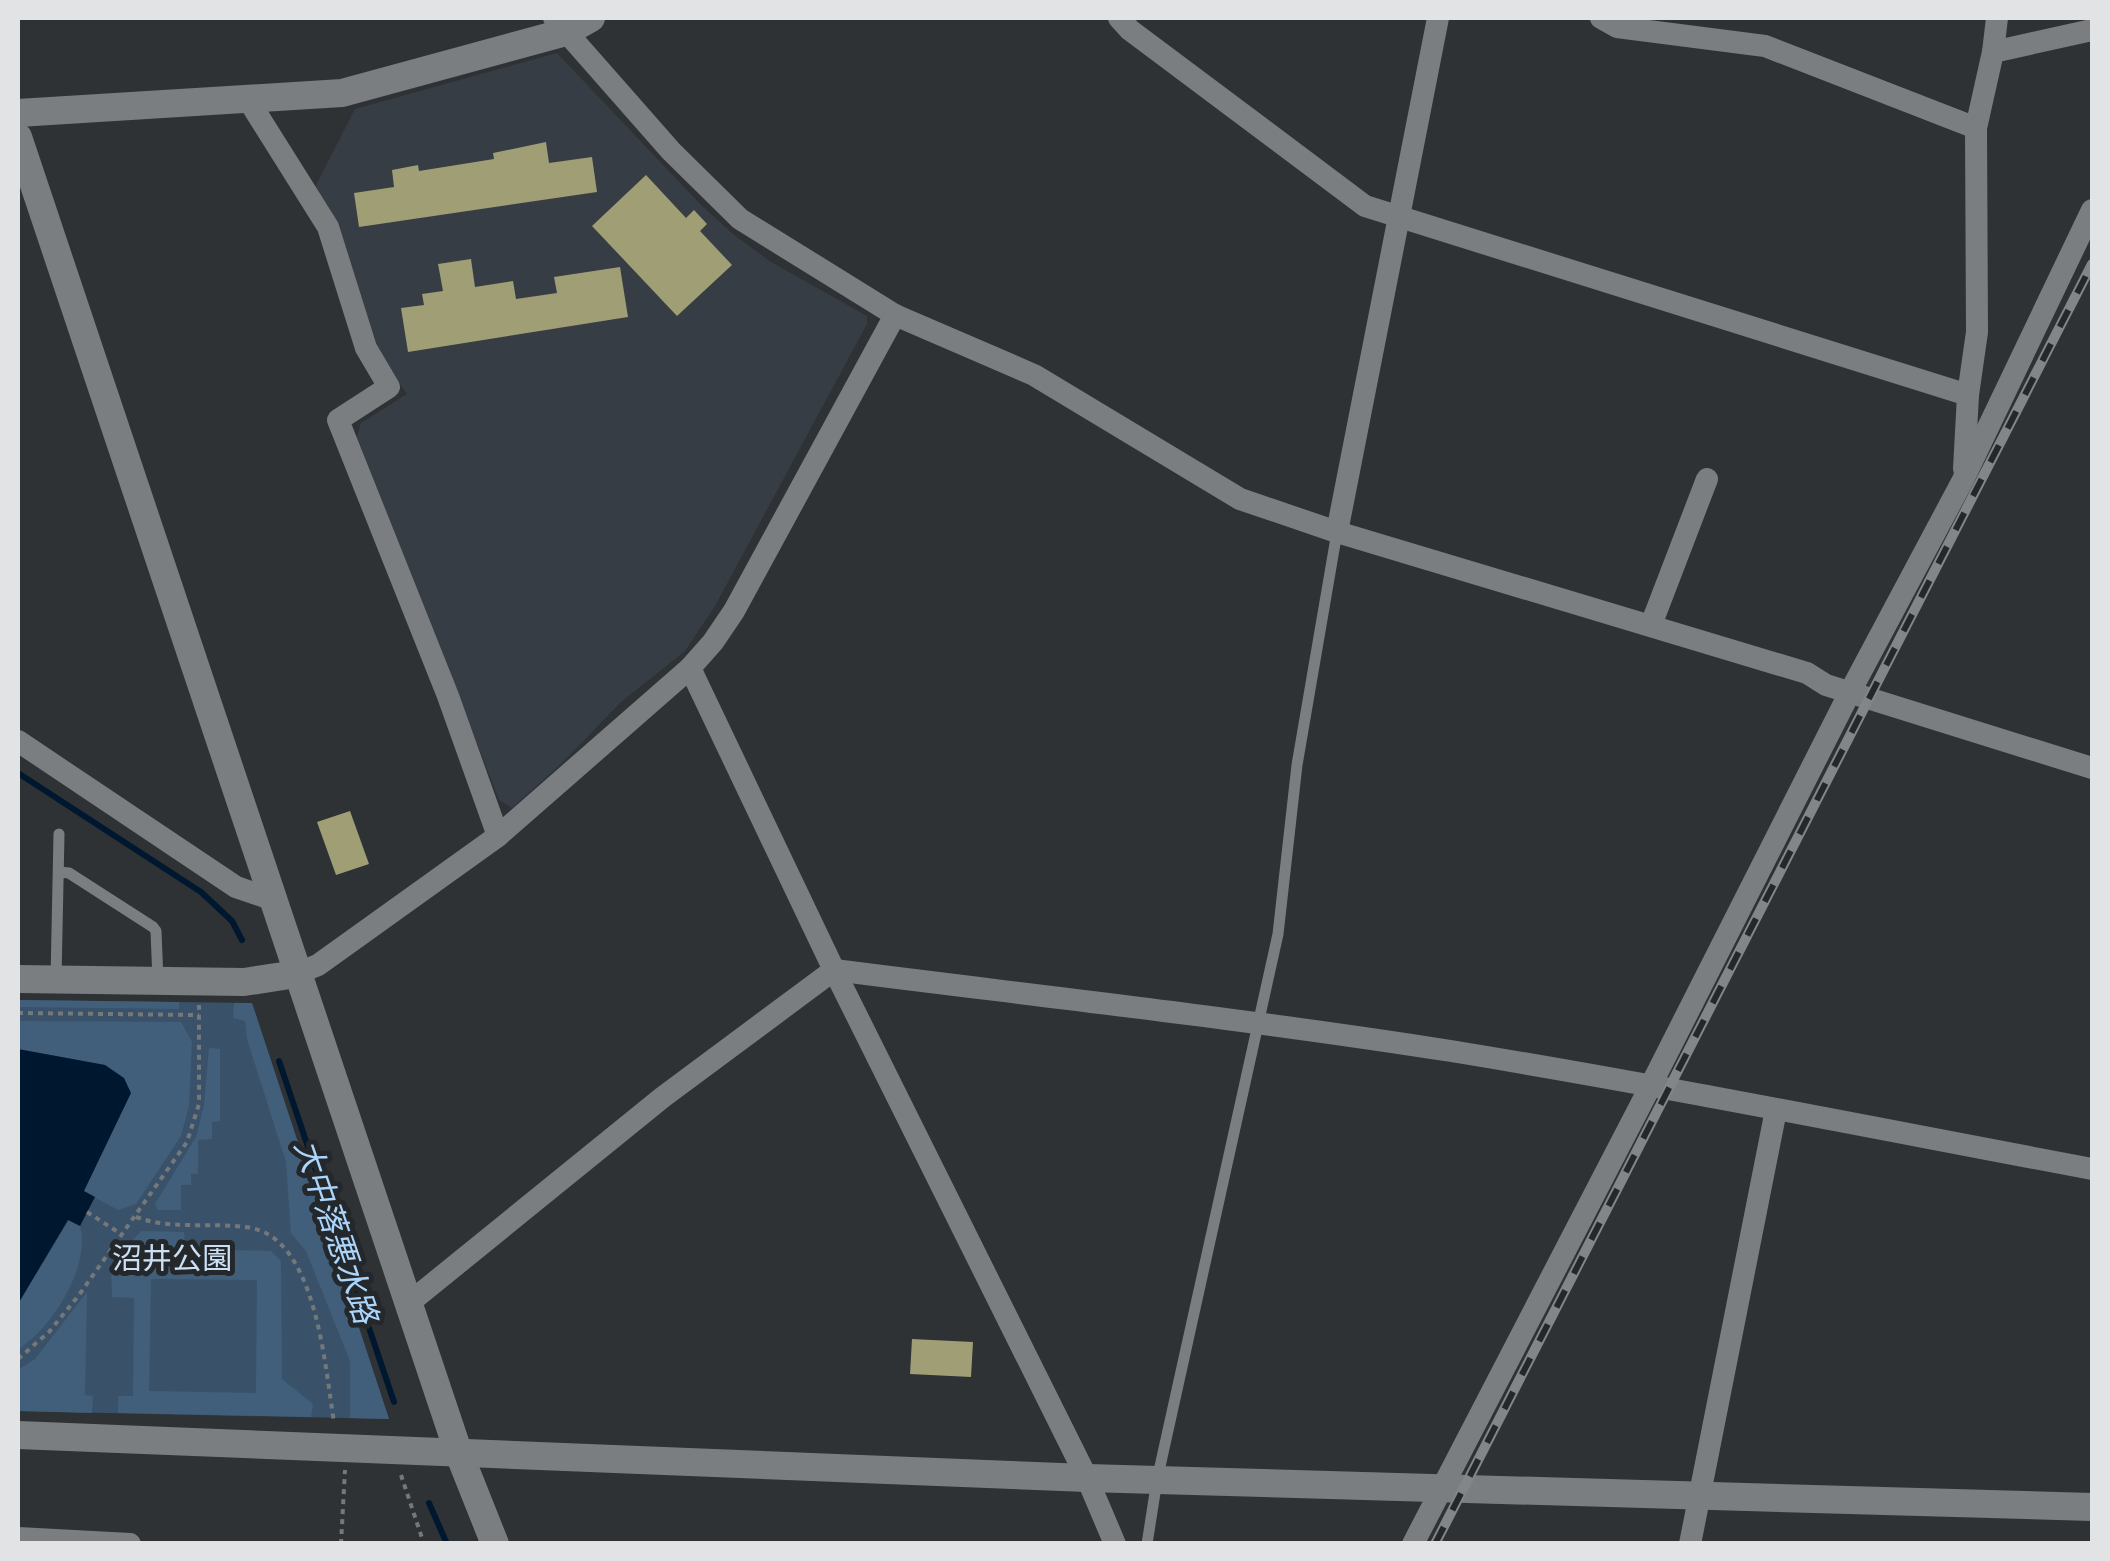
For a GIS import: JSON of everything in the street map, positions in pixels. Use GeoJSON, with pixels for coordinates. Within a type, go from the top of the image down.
{"type":"FeatureCollection","features":[{"type":"Feature","properties":{"kind":"street"},"geometry":{"type":"LineString","coordinates":[[18,113],[342,93],[590,18]]}},
{"type":"Feature","properties":{"kind":"street"},"geometry":{"type":"LineString","coordinates":[[1119,18],[1365,206],[1968,395]]}},
{"type":"Feature","properties":{"kind":"street"},"geometry":{"type":"LineString","coordinates":[[1338,532],[1438,18]]}},
{"type":"Feature","properties":{"kind":"street"},"geometry":{"type":"LineString","coordinates":[[1601,18],[1617,27],[1764,46],[1976,128]]}},
{"type":"Feature","properties":{"kind":"street"},"geometry":{"type":"LineString","coordinates":[[1963,480],[1968,395],[1977,332],[1976,128],[1997,18]]}},
{"type":"Feature","properties":{"kind":"street"},"geometry":{"type":"LineString","coordinates":[[560,25],[671,151],[740,219],[895,315],[1034,376],[1240,499],[1808,673],[1826,685],[2092,768]]}},
{"type":"Feature","properties":{"kind":"street"},"geometry":{"type":"LineString","coordinates":[[1993,52],[2092,30]]}},
{"type":"Feature","properties":{"kind":"street"},"geometry":{"type":"LineString","coordinates":[[246,98],[328,227],[366,348],[389,387],[338,420],[448,696],[498,836]]}},
{"type":"Feature","properties":{"kind":"street"},"geometry":{"type":"LineString","coordinates":[[18,137],[458,1451],[496,1544]]}},
{"type":"Feature","properties":{"kind":"street"},"geometry":{"type":"LineString","coordinates":[[1412,1544],[1963,480],[2092,210]]}},
{"type":"Feature","properties":{"kind":"street"},"geometry":{"type":"LineString","coordinates":[[18,979],[244,982],[296,974],[318,965],[498,836],[690,668],[713,642],[734,611],[895,315]]}},
{"type":"Feature","properties":{"kind":"street"},"geometry":{"type":"LineString","coordinates":[[1651,625],[1706,478]]}},
{"type":"Feature","properties":{"kind":"street"},"geometry":{"type":"LineString","coordinates":[[690,668],[834,970],[1087,1478],[1115,1544]]}},
{"type":"Feature","properties":{"kind":"street"},"geometry":{"type":"LineString","coordinates":[[18,740],[236,888],[272,898]]}},
{"type":"Feature","properties":{"kind":"street"},"geometry":{"type":"LineString","coordinates":[[409,1303],[663,1097],[834,970],[1258,1023],[1651,1085],[2092,1169]]}},
{"type":"Feature","properties":{"kind":"street"},"geometry":{"type":"LineString","coordinates":[[1690,1544],[1776,1110]]}},
{"type":"Feature","properties":{"kind":"street"},"geometry":{"type":"LineString","coordinates":[[18,1434],[1087,1478],[2092,1507]]}},
{"type":"Feature","properties":{"kind":"street"},"geometry":{"type":"LineString","coordinates":[[18,1538],[130,1544]]}},
{"type":"Feature","properties":{"kind":"lane"},"geometry":{"type":"LineString","coordinates":[[1147,1544],[1157,1480],[1278,934],[1296,764],[1338,532]]}},
{"type":"Feature","properties":{"kind":"lane"},"geometry":{"type":"LineString","coordinates":[[56,980],[60,834]]}},
{"type":"Feature","properties":{"kind":"lane"},"geometry":{"type":"LineString","coordinates":[[59,872],[69,872],[153,927],[158,980]]}},
{"type":"Feature","properties":{"kind":"path"},"geometry":{"type":"LineString","coordinates":[[18,1359],[49,1332],[188,1142],[199,1104],[199,996]]}},
{"type":"Feature","properties":{"kind":"path"},"geometry":{"type":"LineString","coordinates":[[18,1013],[199,1014]]}},
{"type":"Feature","properties":{"kind":"path"},"geometry":{"type":"LineString","coordinates":[[87,1212],[122,1234]]}},
{"type":"Feature","properties":{"kind":"path"},"geometry":{"type":"LineString","coordinates":[[134,1216],[158,1225],[248,1227],[277,1238],[298,1268],[320,1328],[334,1422]]}},
{"type":"Feature","properties":{"kind":"path"},"geometry":{"type":"LineString","coordinates":[[341,1544],[345,1470]]}},
{"type":"Feature","properties":{"kind":"path"},"geometry":{"type":"LineString","coordinates":[[400,1471],[424,1544]]}},
{"type":"Feature","properties":{"kind":"shaded area"},"geometry":{"type":"Polygon","coordinates":[[[557,53],[733,234],[771,262],[867,316],[867,324],[715,606],[685,651],[621,702],[512,808],[499,800],[357,437],[361,423],[407,394],[377,351],[314,189],[355,109],[557,53]]]}},
{"type":"Feature","properties":{"kind":"shaded area"},"geometry":{"type":"Polygon","coordinates":[[[18,1049],[105,1065],[124,1078],[131,1093],[84,1191],[95,1197],[80,1226],[68,1220],[18,1304],[18,1049]]]}},
{"type":"Feature","properties":{"kind":"green space","name":"沼井公園"},"geometry":{"type":"Polygon","coordinates":[[[18,1000],[252,1003],[389,1419],[18,1411],[18,1000]]]}},
{"type":"Feature","properties":{"kind":"green space"},"geometry":{"type":"Polygon","coordinates":[[[18,1000],[179,1002],[179,1009],[18,1007],[18,1000]]]}},
{"type":"Feature","properties":{"kind":"green space"},"geometry":{"type":"Polygon","coordinates":[[[234,1003],[252,1003],[389,1419],[350,1418],[350,1361],[306,1251],[291,1233],[286,1162],[247,1039],[245,1021],[233,1018],[234,1003]]]}},
{"type":"Feature","properties":{"kind":"green space"},"geometry":{"type":"Polygon","coordinates":[[[18,1021],[181,1022],[192,1042],[189,1106],[181,1136],[136,1204],[118,1210],[83,1191],[105,1065],[18,1049],[18,1021]]]}},
{"type":"Feature","properties":{"kind":"green space"},"geometry":{"type":"Polygon","coordinates":[[[209,1048],[220,1049],[220,1121],[212,1122],[212,1139],[198,1140],[198,1174],[191,1174],[191,1185],[181,1185],[181,1210],[158,1210],[155,1204],[196,1137],[204,1105],[209,1048]]]}},
{"type":"Feature","properties":{"kind":"green space"},"geometry":{"type":"Polygon","coordinates":[[[69,1220],[80,1226],[82,1242],[74,1277],[56,1311],[18,1349],[18,1304],[69,1220]]]}},
{"type":"Feature","properties":{"kind":"green space"},"geometry":{"type":"Polygon","coordinates":[[[141,1231],[184,1232],[185,1249],[271,1251],[281,1261],[282,1379],[313,1404],[311,1417],[118,1413],[118,1396],[133,1396],[134,1298],[112,1297],[111,1265],[141,1231]],[[151,1279],[149,1391],[256,1393],[257,1280],[151,1279]]]}},
{"type":"Feature","properties":{"kind":"green space"},"geometry":{"type":"Polygon","coordinates":[[[87,1292],[85,1395],[93,1396],[92,1413],[18,1411],[18,1370],[35,1359],[87,1292]]]}},
{"type":"Feature","properties":{"kind":"building"},"geometry":{"type":"Polygon","coordinates":[[[546,142],[549,163],[592,157],[597,192],[359,227],[354,193],[394,187],[392,170],[418,165],[419,171],[494,159],[493,153],[546,142]]]}},
{"type":"Feature","properties":{"kind":"building"},"geometry":{"type":"Polygon","coordinates":[[[646,175],[686,218],[694,210],[707,224],[700,231],[732,265],[677,316],[592,226],[646,175]]]}},
{"type":"Feature","properties":{"kind":"building"},"geometry":{"type":"Polygon","coordinates":[[[471,259],[475,287],[513,281],[516,299],[557,293],[554,277],[620,267],[628,317],[408,352],[401,308],[424,305],[422,294],[443,291],[438,264],[471,259]]]}},
{"type":"Feature","properties":{"kind":"building"},"geometry":{"type":"Polygon","coordinates":[[[350,811],[369,864],[336,875],[317,822],[350,811]]]}},
{"type":"Feature","properties":{"kind":"building"},"geometry":{"type":"Polygon","coordinates":[[[912,1339],[973,1342],[971,1377],[910,1374],[912,1339]]]}},
{"type":"Feature","properties":{"kind":"waterway","name":"大中落悪水路"},"geometry":{"type":"LineString","coordinates":[[18,773],[201,892],[232,921],[242,940]]}},
{"type":"Feature","properties":{"kind":"waterway","name":"大中落悪水路"},"geometry":{"type":"LineString","coordinates":[[279,1061],[394,1402]]}},
{"type":"Feature","properties":{"kind":"waterway","name":"大中落悪水路"},"geometry":{"type":"LineString","coordinates":[[429,1503],[447,1544]]}},
{"type":"Feature","properties":{"kind":"railway"},"geometry":{"type":"LineString","coordinates":[[1435,1544],[2092,264]]}}]}
